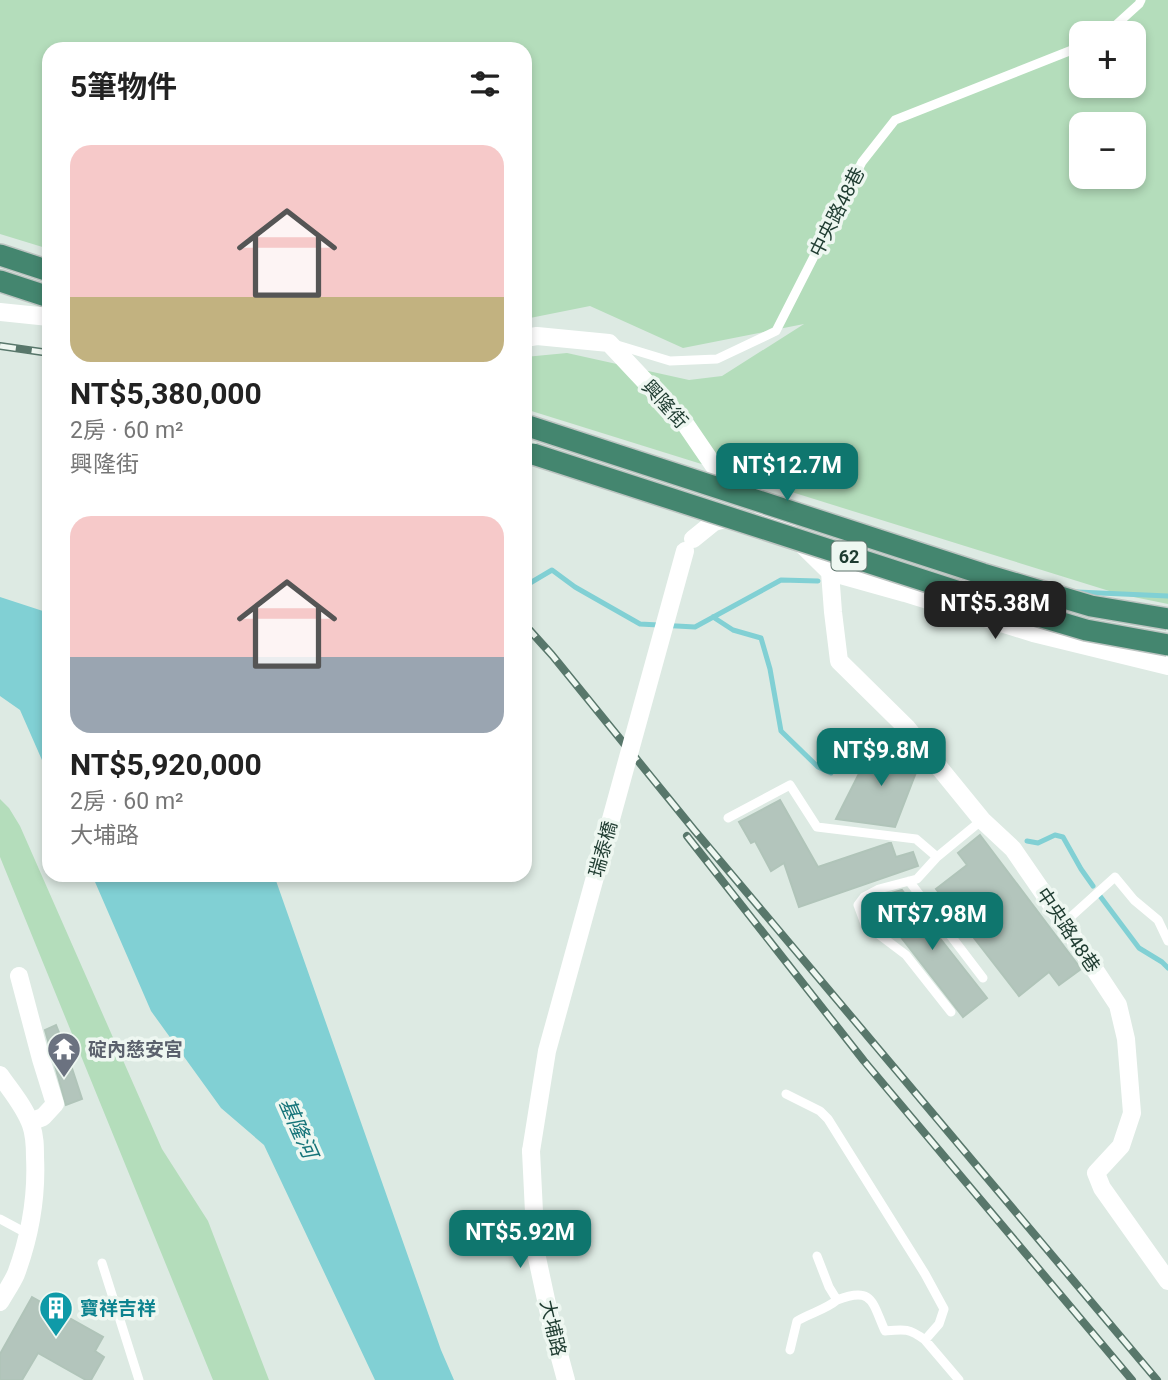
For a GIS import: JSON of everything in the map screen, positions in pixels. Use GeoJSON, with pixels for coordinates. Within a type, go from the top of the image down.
{"type":"FeatureCollection","features":[{"type":"Feature","properties":{"kind":"highway"},"geometry":{"type":"LineString","coordinates":[[0,255],[42,269]]}},
{"type":"Feature","properties":{"kind":"highway"},"geometry":{"type":"LineString","coordinates":[[0,281],[42,295]]}},
{"type":"Feature","properties":{"kind":"highway","name":"62"},"geometry":{"type":"LineString","coordinates":[[532,427],[1031,588],[1091,606],[1168,619]]}},
{"type":"Feature","properties":{"kind":"highway","name":"62"},"geometry":{"type":"LineString","coordinates":[[532,453],[975,597],[1086,629],[1168,645]]}},
{"type":"Feature","properties":{"kind":"street"},"geometry":{"type":"LineString","coordinates":[[0,312],[42,316]]}},
{"type":"Feature","properties":{"kind":"street"},"geometry":{"type":"LineString","coordinates":[[532,337],[609,343]]}},
{"type":"Feature","properties":{"kind":"street","name":"興隆街"},"geometry":{"type":"LineString","coordinates":[[609,343],[686,425],[714,466],[776,519],[830,572],[1033,633],[1168,666]]}},
{"type":"Feature","properties":{"kind":"street"},"geometry":{"type":"LineString","coordinates":[[689,545],[714,466]]}},
{"type":"Feature","properties":{"kind":"street"},"geometry":{"type":"LineString","coordinates":[[689,545],[714,522],[744,513],[776,519]]}},
{"type":"Feature","properties":{"kind":"street","name":"瑞泰橋"},"geometry":{"type":"LineString","coordinates":[[531,1151],[547,1051],[689,545]]}},
{"type":"Feature","properties":{"kind":"street","name":"中央路48巷"},"geometry":{"type":"LineString","coordinates":[[830,572],[839,662],[907,728],[982,820],[1013,849],[1118,1005],[1126,1039],[1132,1112],[1121,1146],[1096,1173],[1102,1188],[1168,1281]]}},
{"type":"Feature","properties":{"kind":"street"},"geometry":{"type":"LineString","coordinates":[[19,976],[55,1104],[43,1117],[30,1122]]}},
{"type":"Feature","properties":{"kind":"street"},"geometry":{"type":"LineString","coordinates":[[0,1075],[8,1097],[30,1122],[34,1135],[36,1174],[35,1200],[28,1234],[15,1276],[0,1302]]}},
{"type":"Feature","properties":{"kind":"street","name":"大埔路"},"geometry":{"type":"LineString","coordinates":[[531,1151],[536,1253],[566,1380]]}},
{"type":"Feature","properties":{"kind":"lane"},"geometry":{"type":"LineString","coordinates":[[1120,21],[1141,0]]}},
{"type":"Feature","properties":{"kind":"lane","name":"中央路48巷"},"geometry":{"type":"LineString","coordinates":[[609,343],[670,361],[717,359],[776,331],[862,162],[895,120],[1069,51]]}},
{"type":"Feature","properties":{"kind":"lane"},"geometry":{"type":"LineString","coordinates":[[728,818],[790,785],[817,827],[916,839],[937,857]]}},
{"type":"Feature","properties":{"kind":"lane"},"geometry":{"type":"LineString","coordinates":[[951,1012],[906,955],[865,924],[858,905],[864,897],[879,889],[917,880],[937,857],[982,820]]}},
{"type":"Feature","properties":{"kind":"lane"},"geometry":{"type":"LineString","coordinates":[[1065,923],[1115,877],[1134,900],[1158,920],[1168,941]]}},
{"type":"Feature","properties":{"kind":"lane"},"geometry":{"type":"LineString","coordinates":[[909,881],[983,978]]}},
{"type":"Feature","properties":{"kind":"lane"},"geometry":{"type":"LineString","coordinates":[[786,1094],[820,1111],[828,1119],[925,1274],[944,1309],[939,1324],[925,1340]]}},
{"type":"Feature","properties":{"kind":"lane"},"geometry":{"type":"LineString","coordinates":[[0,1219],[28,1234]]}},
{"type":"Feature","properties":{"kind":"lane"},"geometry":{"type":"LineString","coordinates":[[817,1256],[837,1300]]}},
{"type":"Feature","properties":{"kind":"lane"},"geometry":{"type":"LineString","coordinates":[[102,1263],[138,1380]]}},
{"type":"Feature","properties":{"kind":"lane"},"geometry":{"type":"LineString","coordinates":[[790,1350],[797,1321],[829,1307],[837,1300],[851,1295],[863,1295],[870,1299],[885,1331],[913,1331],[925,1340],[959,1380]]}},
{"type":"Feature","properties":{"kind":"green space"},"geometry":{"type":"Polygon","coordinates":[[[0,0],[1168,0],[1168,604],[1119,594],[532,411],[532,356],[567,353],[689,380],[722,376],[804,324],[683,348],[590,306],[532,318],[532,42],[42,42],[42,247],[0,234],[0,0]]]}},
{"type":"Feature","properties":{"kind":"green space"},"geometry":{"type":"Polygon","coordinates":[[[0,799],[20,826],[42,876],[42,882],[45,882],[162,1149],[208,1221],[269,1380],[213,1380],[0,857],[0,799]]]}},
{"type":"Feature","properties":{"kind":"water"},"geometry":{"type":"Polygon","coordinates":[[[0,597],[42,611],[42,760],[20,710],[0,696],[0,597]]]}},
{"type":"Feature","properties":{"kind":"water","name":"基隆河"},"geometry":{"type":"Polygon","coordinates":[[[95,882],[276,882],[441,1350],[454,1380],[375,1380],[264,1145],[221,1108],[151,1011],[95,882]]]}},
{"type":"Feature","properties":{"kind":"building"},"geometry":{"type":"Polygon","coordinates":[[[875,742],[917,758],[920,762],[895,827],[836,819],[875,742]]]}},
{"type":"Feature","properties":{"kind":"building"},"geometry":{"type":"Polygon","coordinates":[[[780,800],[818,867],[889,843],[896,857],[913,852],[918,866],[799,907],[784,863],[771,871],[755,841],[751,843],[739,822],[780,800]]]}},
{"type":"Feature","properties":{"kind":"building"},"geometry":{"type":"Polygon","coordinates":[[[980,835],[1081,969],[1059,985],[1049,972],[1019,996],[936,889],[967,865],[958,853],[980,835]]]}},
{"type":"Feature","properties":{"kind":"building"},"geometry":{"type":"Polygon","coordinates":[[[902,890],[987,998],[963,1017],[876,905],[892,893],[902,890]]]}},
{"type":"Feature","properties":{"kind":"building","name":"碇內慈安宮"},"geometry":{"type":"Polygon","coordinates":[[[56,1025],[82,1099],[66,1105],[45,1030],[56,1025]]]}},
{"type":"Feature","properties":{"kind":"building","name":"寶祥吉祥"},"geometry":{"type":"Polygon","coordinates":[[[32,1297],[103,1337],[95,1351],[104,1357],[91,1380],[86,1380],[38,1353],[22,1380],[0,1380],[0,1354],[32,1297]]]}},
{"type":"Feature","properties":{"kind":"waterway"},"geometry":{"type":"LineString","coordinates":[[532,582],[552,570],[575,587],[640,624],[695,627],[781,580],[818,581]]}},
{"type":"Feature","properties":{"kind":"waterway"},"geometry":{"type":"LineString","coordinates":[[979,588],[1001,589]]}},
{"type":"Feature","properties":{"kind":"waterway"},"geometry":{"type":"LineString","coordinates":[[1077,592],[1168,596]]}},
{"type":"Feature","properties":{"kind":"waterway"},"geometry":{"type":"LineString","coordinates":[[713,617],[733,630],[761,638],[770,669],[781,731],[818,767],[831,773]]}},
{"type":"Feature","properties":{"kind":"waterway"},"geometry":{"type":"LineString","coordinates":[[1027,841],[1038,843],[1055,835],[1063,837],[1093,886]]}},
{"type":"Feature","properties":{"kind":"waterway"},"geometry":{"type":"LineString","coordinates":[[1100,896],[1139,948],[1168,968]]}},
{"type":"Feature","properties":{"kind":"railway"},"geometry":{"type":"LineString","coordinates":[[0,346],[42,352]]}},
{"type":"Feature","properties":{"kind":"railway"},"geometry":{"type":"LineString","coordinates":[[532,633],[695,831],[1157,1380]]}},
{"type":"Feature","properties":{"kind":"railway"},"geometry":{"type":"LineString","coordinates":[[687,836],[864,1061],[1132,1380]]}},
{"type":"Feature","properties":{"kind":"place","name":"碇內慈安宮"},"geometry":{"type":"Point","coordinates":[64,1079]}},
{"type":"Feature","properties":{"kind":"place","name":"寶祥吉祥"},"geometry":{"type":"Point","coordinates":[56,1338]}}]}
